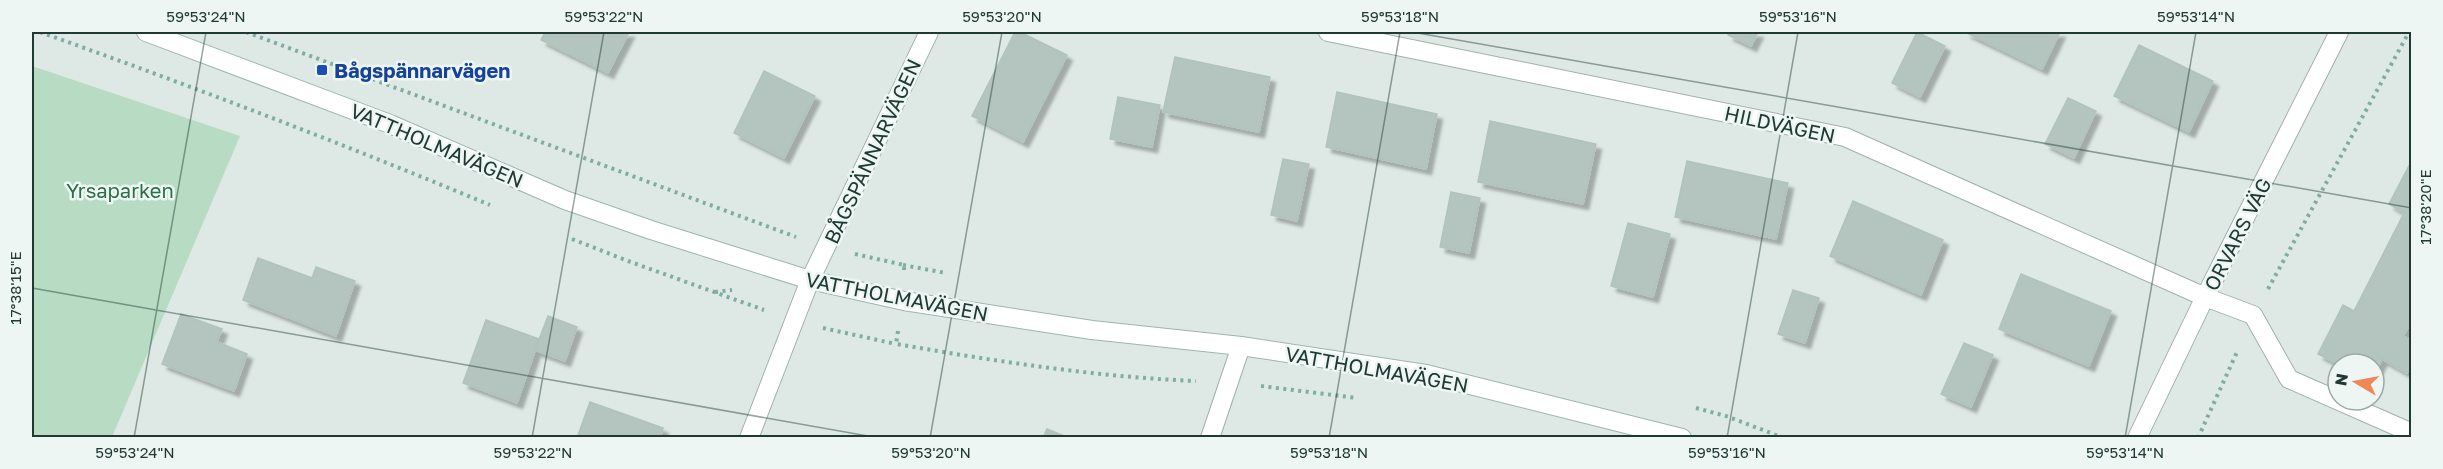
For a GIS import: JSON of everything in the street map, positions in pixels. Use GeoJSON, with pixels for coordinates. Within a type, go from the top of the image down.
{"type":"FeatureCollection","features":[{"type":"Feature","properties":{"kind":"street","name":"VATTHOLMAVÄGEN"},"geometry":{"type":"LineString","coordinates":[[146,32],[390,124],[565,200],[651,230],[810,280],[904,301],[1092,330],[1241,346],[1426,374],[1682,438]]}},
{"type":"Feature","properties":{"kind":"street","name":"BÅGSPÄNNARVÄGEN"},"geometry":{"type":"LineString","coordinates":[[749,438],[810,280],[929,32]]}},
{"type":"Feature","properties":{"kind":"street","name":"HILDVÄGEN"},"geometry":{"type":"LineString","coordinates":[[1328,32],[1845,137],[2205,297],[2253,315]]}},
{"type":"Feature","properties":{"kind":"street","name":"ORVARS VÄG"},"geometry":{"type":"LineString","coordinates":[[2137,438],[2205,297],[2339,32]]}},
{"type":"Feature","properties":{"kind":"street"},"geometry":{"type":"LineString","coordinates":[[2253,315],[2289,380],[2412,434]]}},
{"type":"Feature","properties":{"kind":"street"},"geometry":{"type":"LineString","coordinates":[[1210,438],[1241,346]]}},
{"type":"Feature","properties":{"kind":"path"},"geometry":{"type":"LineString","coordinates":[[40,32],[354,149],[496,207]]}},
{"type":"Feature","properties":{"kind":"path"},"geometry":{"type":"LineString","coordinates":[[246,32],[564,152]]}},
{"type":"Feature","properties":{"kind":"path"},"geometry":{"type":"LineString","coordinates":[[2198,438],[2253,315],[2409,32]]}},
{"type":"Feature","properties":{"kind":"path"},"geometry":{"type":"LineString","coordinates":[[562,234],[627,261],[715,292]]}},
{"type":"Feature","properties":{"kind":"path"},"geometry":{"type":"LineString","coordinates":[[971,357],[1162,380],[1230,382],[1359,399]]}},
{"type":"Feature","properties":{"kind":"green space","name":"Yrsaparken"},"geometry":{"type":"Polygon","coordinates":[[[32,66],[240,136],[112,437],[32,437],[32,66]]]}},
{"type":"Feature","properties":{"kind":"building"},"geometry":{"type":"Polygon","coordinates":[[[545,32],[629,32],[608,73],[541,40],[545,32]]]}},
{"type":"Feature","properties":{"kind":"building"},"geometry":{"type":"Polygon","coordinates":[[[1015,32],[1020,32],[1067,55],[1023,142],[972,116],[1015,32]]]}},
{"type":"Feature","properties":{"kind":"building"},"geometry":{"type":"Polygon","coordinates":[[[1730,32],[1758,32],[1751,46],[1728,35],[1730,32]]]}},
{"type":"Feature","properties":{"kind":"building"},"geometry":{"type":"Polygon","coordinates":[[[1917,32],[1945,46],[1920,97],[1892,83],[1917,32]]]}},
{"type":"Feature","properties":{"kind":"building"},"geometry":{"type":"Polygon","coordinates":[[[1965,32],[2060,32],[2042,69],[1965,32]]]}},
{"type":"Feature","properties":{"kind":"building"},"geometry":{"type":"Polygon","coordinates":[[[2139,45],[2213,81],[2189,132],[2114,96],[2139,45]]]}},
{"type":"Feature","properties":{"kind":"building"},"geometry":{"type":"Polygon","coordinates":[[[1175,57],[1270,77],[1259,132],[1163,112],[1175,57]]]}},
{"type":"Feature","properties":{"kind":"building"},"geometry":{"type":"Polygon","coordinates":[[[764,71],[815,96],[784,158],[734,133],[764,71]]]}},
{"type":"Feature","properties":{"kind":"building"},"geometry":{"type":"Polygon","coordinates":[[[1337,92],[1437,114],[1426,169],[1326,147],[1337,92]]]}},
{"type":"Feature","properties":{"kind":"building"},"geometry":{"type":"Polygon","coordinates":[[[1118,97],[1160,105],[1152,147],[1110,139],[1118,97]]]}},
{"type":"Feature","properties":{"kind":"building"},"geometry":{"type":"Polygon","coordinates":[[[2068,98],[2096,111],[2074,158],[2045,144],[2068,98]]]}},
{"type":"Feature","properties":{"kind":"building"},"geometry":{"type":"Polygon","coordinates":[[[1490,121],[1596,144],[1583,204],[1478,182],[1490,121]]]}},
{"type":"Feature","properties":{"kind":"building"},"geometry":{"type":"Polygon","coordinates":[[[1283,159],[1309,164],[1297,221],[1271,215],[1283,159]]]}},
{"type":"Feature","properties":{"kind":"building"},"geometry":{"type":"Polygon","coordinates":[[[2412,160],[2412,321],[2403,336],[2412,340],[2412,364],[2407,373],[2386,361],[2386,352],[2326,352],[2326,358],[2318,354],[2343,305],[2354,311],[2404,213],[2389,204],[2412,160]]]}},
{"type":"Feature","properties":{"kind":"building"},"geometry":{"type":"Polygon","coordinates":[[[1687,161],[1788,183],[1776,239],[1675,217],[1687,161]]]}},
{"type":"Feature","properties":{"kind":"building"},"geometry":{"type":"Polygon","coordinates":[[[1451,192],[1480,198],[1469,253],[1440,247],[1451,192]]]}},
{"type":"Feature","properties":{"kind":"building"},"geometry":{"type":"Polygon","coordinates":[[[1853,201],[1943,240],[1921,295],[1830,256],[1853,201]]]}},
{"type":"Feature","properties":{"kind":"building"},"geometry":{"type":"Polygon","coordinates":[[[1628,223],[1670,234],[1653,297],[1611,286],[1628,223]]]}},
{"type":"Feature","properties":{"kind":"building"},"geometry":{"type":"Polygon","coordinates":[[[258,258],[312,278],[316,267],[355,281],[336,336],[243,300],[258,258]]]}},
{"type":"Feature","properties":{"kind":"building"},"geometry":{"type":"Polygon","coordinates":[[[2021,274],[2111,311],[2089,366],[1999,329],[2021,274]]]}},
{"type":"Feature","properties":{"kind":"building"},"geometry":{"type":"Polygon","coordinates":[[[1793,290],[1819,298],[1805,343],[1778,334],[1793,290]]]}},
{"type":"Feature","properties":{"kind":"building"},"geometry":{"type":"Polygon","coordinates":[[[181,314],[222,329],[217,342],[247,354],[234,391],[162,364],[181,314]]]}},
{"type":"Feature","properties":{"kind":"building"},"geometry":{"type":"Polygon","coordinates":[[[548,316],[577,327],[565,361],[535,350],[548,316]]]}},
{"type":"Feature","properties":{"kind":"building"},"geometry":{"type":"Polygon","coordinates":[[[486,320],[539,339],[517,403],[463,383],[486,320]]]}},
{"type":"Feature","properties":{"kind":"building"},"geometry":{"type":"Polygon","coordinates":[[[1964,343],[1993,355],[1971,407],[1941,394],[1964,343]]]}},
{"type":"Feature","properties":{"kind":"building"},"geometry":{"type":"Polygon","coordinates":[[[590,402],[663,428],[660,438],[577,438],[590,402]]]}},
{"type":"Feature","properties":{"kind":"building"},"geometry":{"type":"Polygon","coordinates":[[[1047,429],[1069,438],[1043,438],[1047,429]]]}},
{"type":"Feature","properties":{"kind":"place","name":"Bågspännarvägen"},"geometry":{"type":"Point","coordinates":[322,70]}}]}
